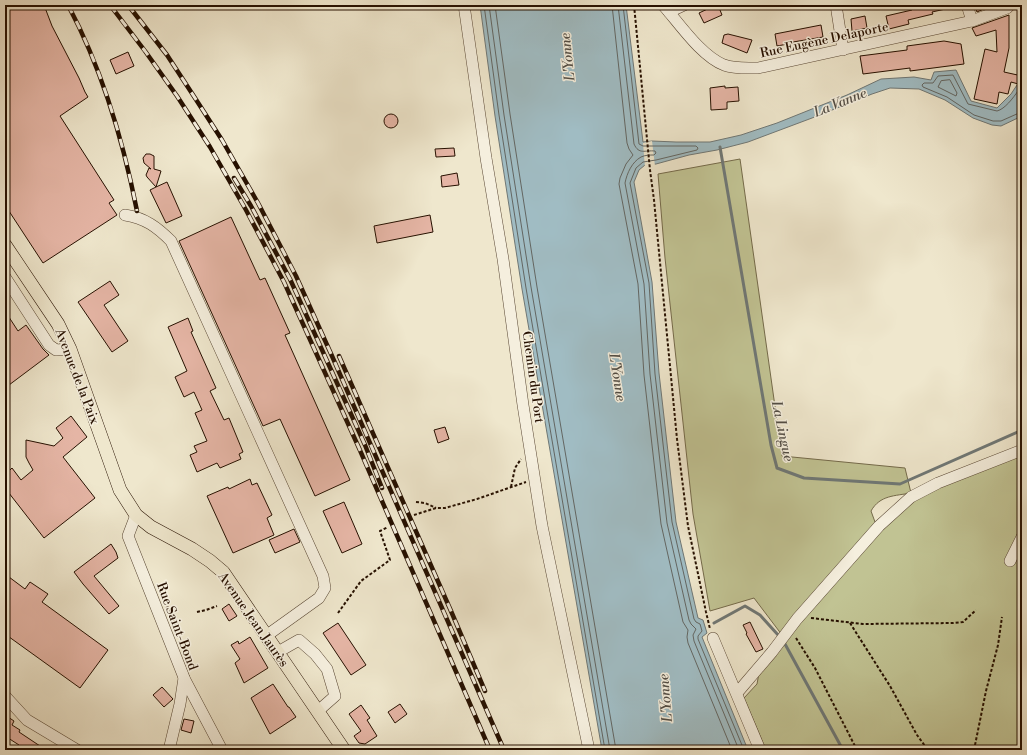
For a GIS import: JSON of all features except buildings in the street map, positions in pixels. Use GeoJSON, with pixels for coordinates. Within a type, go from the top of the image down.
{"type":"FeatureCollection","features":[{"type":"Feature","properties":{"kind":"main road","name":"Avenue de la Paix"},"geometry":{"type":"LineString","coordinates":[[5,245],[58,324],[70,349],[120,490],[136,515]]}},
{"type":"Feature","properties":{"kind":"main road","name":"Avenue Jean Jaurès"},"geometry":{"type":"LineString","coordinates":[[136,515],[151,527],[192,549],[223,572],[344,750]]}},
{"type":"Feature","properties":{"kind":"street","name":"Chemin du Port"},"geometry":{"type":"LineString","coordinates":[[464,5],[486,158],[503,259],[530,452],[544,534],[589,750]]}},
{"type":"Feature","properties":{"kind":"street"},"geometry":{"type":"LineString","coordinates":[[666,8],[684,5]]}},
{"type":"Feature","properties":{"kind":"street"},"geometry":{"type":"LineString","coordinates":[[836,5],[843,50]]}},
{"type":"Feature","properties":{"kind":"street"},"geometry":{"type":"LineString","coordinates":[[967,5],[972,21]]}},
{"type":"Feature","properties":{"kind":"street","name":"Rue Eugène Delaporte"},"geometry":{"type":"LineString","coordinates":[[666,8],[696,44],[711,58],[724,65],[738,68],[758,68],[972,21],[1007,8],[1010,5]]}},
{"type":"Feature","properties":{"kind":"street"},"geometry":{"type":"LineString","coordinates":[[125,215],[134,216],[145,220],[160,230],[171,241],[323,576],[325,588],[319,598],[266,636]]}},
{"type":"Feature","properties":{"kind":"street"},"geometry":{"type":"LineString","coordinates":[[5,277],[49,345],[56,350],[70,349]]}},
{"type":"Feature","properties":{"kind":"street"},"geometry":{"type":"LineString","coordinates":[[737,692],[799,617],[879,526],[911,497],[938,483],[1022,450]]}},
{"type":"Feature","properties":{"kind":"street","name":"Rue Saint-Bond"},"geometry":{"type":"LineString","coordinates":[[136,515],[128,536],[184,678],[180,704],[169,750]]}},
{"type":"Feature","properties":{"kind":"street"},"geometry":{"type":"LineString","coordinates":[[1010,561],[1022,537]]}},
{"type":"Feature","properties":{"kind":"street"},"geometry":{"type":"LineString","coordinates":[[712,634],[760,750]]}},
{"type":"Feature","properties":{"kind":"street"},"geometry":{"type":"LineString","coordinates":[[278,652],[299,640],[315,654],[327,669],[335,696],[318,711]]}},
{"type":"Feature","properties":{"kind":"street"},"geometry":{"type":"LineString","coordinates":[[184,678],[222,750]]}},
{"type":"Feature","properties":{"kind":"street"},"geometry":{"type":"LineString","coordinates":[[5,696],[27,720],[77,750]]}},
{"type":"Feature","properties":{"kind":"path"},"geometry":{"type":"LineString","coordinates":[[634,5],[677,439],[688,526],[712,634]]}},
{"type":"Feature","properties":{"kind":"path"},"geometry":{"type":"LineString","coordinates":[[511,487],[515,468],[525,452],[530,452]]}},
{"type":"Feature","properties":{"kind":"path"},"geometry":{"type":"LineString","coordinates":[[414,515],[436,508],[445,508],[477,499],[535,479]]}},
{"type":"Feature","properties":{"kind":"path"},"geometry":{"type":"LineString","coordinates":[[416,502],[425,503],[436,508]]}},
{"type":"Feature","properties":{"kind":"path"},"geometry":{"type":"LineString","coordinates":[[338,613],[361,581],[390,560],[380,532],[388,527]]}},
{"type":"Feature","properties":{"kind":"path"},"geometry":{"type":"LineString","coordinates":[[196,612],[217,606]]}},
{"type":"Feature","properties":{"kind":"path"},"geometry":{"type":"LineString","coordinates":[[166,608],[169,607],[176,626]]}},
{"type":"Feature","properties":{"kind":"path"},"geometry":{"type":"LineString","coordinates":[[799,617],[863,624],[963,622],[976,610]]}},
{"type":"Feature","properties":{"kind":"path"},"geometry":{"type":"LineString","coordinates":[[974,750],[986,691],[998,645],[1002,617]]}},
{"type":"Feature","properties":{"kind":"path"},"geometry":{"type":"LineString","coordinates":[[850,623],[890,686],[917,735],[928,750]]}},
{"type":"Feature","properties":{"kind":"path"},"geometry":{"type":"LineString","coordinates":[[790,629],[815,668],[857,750]]}},
{"type":"Feature","properties":{"kind":"green space"},"geometry":{"type":"Polygon","coordinates":[[[740,159],[782,456],[905,468],[911,493],[888,497],[883,499],[875,506],[871,511],[875,522],[873,530],[782,635],[754,598],[710,611],[693,514],[665,258],[658,174],[740,159]]]}},
{"type":"Feature","properties":{"kind":"green space"},"geometry":{"type":"Polygon","coordinates":[[[1022,454],[1022,750],[766,750],[744,698],[757,684],[759,673],[785,640],[877,534],[914,498],[1022,454]]]}},
{"type":"Feature","properties":{"kind":"water"},"geometry":{"type":"Polygon","coordinates":[[[480,5],[626,5],[643,142],[710,142],[741,135],[777,123],[847,95],[881,79],[914,77],[931,80],[934,72],[956,70],[971,101],[997,108],[1011,94],[1017,85],[1022,87],[1022,116],[1001,126],[992,125],[973,118],[945,100],[919,89],[890,88],[748,142],[656,164],[645,165],[639,170],[634,182],[652,282],[659,373],[676,522],[698,618],[703,620],[707,633],[702,637],[748,750],[602,750],[522,289],[495,116],[480,5]]]}},
{"type":"Feature","properties":{"kind":"pier"},"geometry":{"type":"Polygon","coordinates":[[[652,141],[655,166],[645,168],[643,143],[652,141]]]}},
{"type":"Feature","properties":{"kind":"waterway","name":"La Lingue"},"geometry":{"type":"LineString","coordinates":[[720,147],[771,445],[777,468],[804,478],[900,484],[1022,430]]}},
{"type":"Feature","properties":{"kind":"waterway"},"geometry":{"type":"LineString","coordinates":[[714,623],[745,606],[760,615],[779,636]]}},
{"type":"Feature","properties":{"kind":"waterway"},"geometry":{"type":"LineString","coordinates":[[785,644],[843,750]]}},
{"type":"Feature","properties":{"kind":"railway"},"geometry":{"type":"LineString","coordinates":[[68,5],[91,54],[110,105],[125,158],[137,211]]}},
{"type":"Feature","properties":{"kind":"railway"},"geometry":{"type":"LineString","coordinates":[[110,5],[177,96],[210,147],[246,210],[284,282],[359,448],[490,750]]}},
{"type":"Feature","properties":{"kind":"railway"},"geometry":{"type":"LineString","coordinates":[[128,5],[167,55],[222,140],[258,203],[296,276],[504,750]]}},
{"type":"Feature","properties":{"kind":"railway"},"geometry":{"type":"LineString","coordinates":[[234,178],[251,206],[290,279],[365,445],[382,488]]}},
{"type":"Feature","properties":{"kind":"railway"},"geometry":{"type":"LineString","coordinates":[[339,356],[485,691]]}},
{"type":"Feature","properties":{"kind":"water label","name":"L'Yonne"},"geometry":{"type":"Point","coordinates":[567,57]}},
{"type":"Feature","properties":{"kind":"water label","name":"La Vanne"},"geometry":{"type":"Point","coordinates":[840,102]}},
{"type":"Feature","properties":{"kind":"water label","name":"L'Yonne"},"geometry":{"type":"Point","coordinates":[618,377]}},
{"type":"Feature","properties":{"kind":"water label","name":"L'Yonne"},"geometry":{"type":"Point","coordinates":[665,698]}}]}
